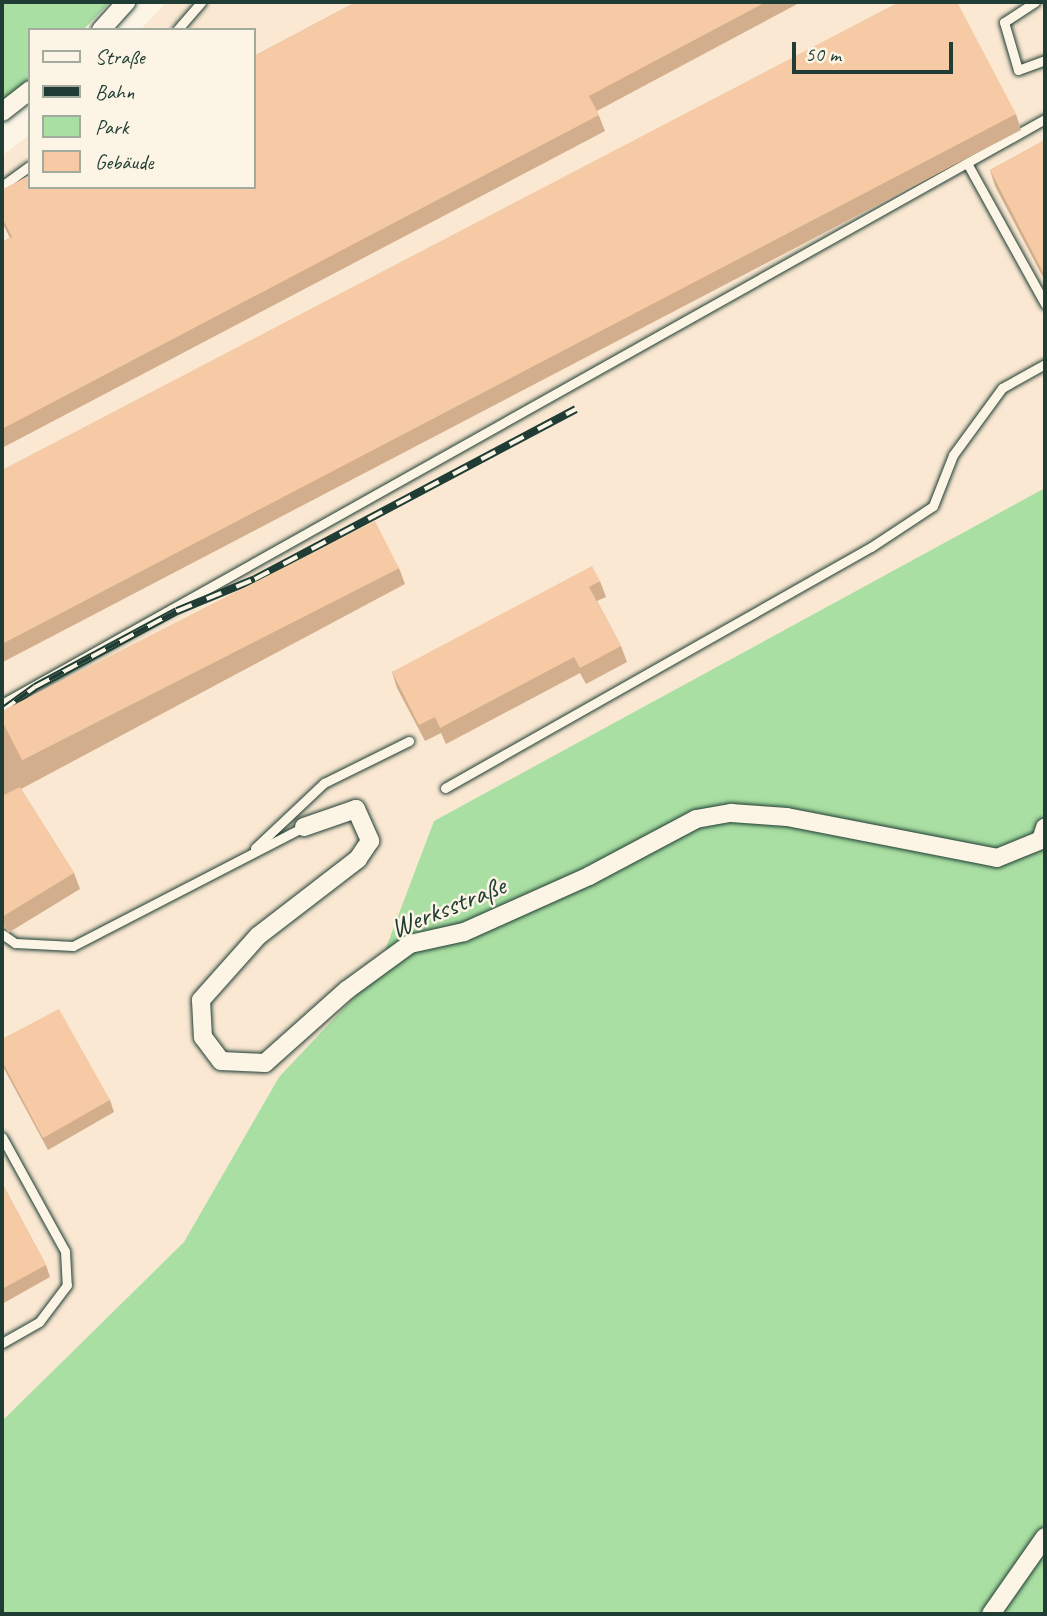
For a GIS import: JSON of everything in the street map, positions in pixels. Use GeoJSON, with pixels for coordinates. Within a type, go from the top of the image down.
{"type":"FeatureCollection","features":[{"type":"Feature","properties":{"kind":"street"},"geometry":{"type":"LineString","coordinates":[[103,28],[127,2]]}},
{"type":"Feature","properties":{"kind":"street"},"geometry":{"type":"LineString","coordinates":[[2,112],[28,92]]}},
{"type":"Feature","properties":{"kind":"street","name":"Werksstraße"},"geometry":{"type":"LineString","coordinates":[[304,827],[356,808],[370,841],[358,859],[258,936],[201,1000],[203,1037],[221,1061],[265,1063],[347,990],[410,944],[464,932],[589,876],[696,819],[731,813],[787,817],[997,858],[1041,840],[1045,828]]}},
{"type":"Feature","properties":{"kind":"street"},"geometry":{"type":"LineString","coordinates":[[991,1614],[1045,1537]]}},
{"type":"Feature","properties":{"kind":"lane"},"geometry":{"type":"LineString","coordinates":[[179,28],[201,2]]}},
{"type":"Feature","properties":{"kind":"lane"},"geometry":{"type":"LineString","coordinates":[[1035,2],[1004,22],[1018,70],[1045,60]]}},
{"type":"Feature","properties":{"kind":"lane"},"geometry":{"type":"LineString","coordinates":[[2,704],[1045,119]]}},
{"type":"Feature","properties":{"kind":"lane"},"geometry":{"type":"LineString","coordinates":[[967,163],[1045,304]]}},
{"type":"Feature","properties":{"kind":"lane"},"geometry":{"type":"LineString","coordinates":[[2,186],[28,167]]}},
{"type":"Feature","properties":{"kind":"lane"},"geometry":{"type":"LineString","coordinates":[[445,788],[871,547],[933,506],[953,455],[1002,387],[1045,365]]}},
{"type":"Feature","properties":{"kind":"lane"},"geometry":{"type":"LineString","coordinates":[[246,857],[324,783],[409,741]]}},
{"type":"Feature","properties":{"kind":"lane"},"geometry":{"type":"LineString","coordinates":[[2,934],[15,943],[73,946],[304,827]]}},
{"type":"Feature","properties":{"kind":"lane"},"geometry":{"type":"LineString","coordinates":[[2,1137],[65,1251],[67,1286],[40,1322],[2,1343]]}},
{"type":"Feature","properties":{"kind":"shaded area"},"geometry":{"type":"Polygon","coordinates":[[[167,2],[1045,2],[1045,488],[434,821],[376,974],[279,1077],[184,1242],[2,1421],[2,156],[28,136],[28,189],[256,189],[256,28],[142,28],[167,2]]]}},
{"type":"Feature","properties":{"kind":"green space"},"geometry":{"type":"Polygon","coordinates":[[[2,2],[110,2],[85,28],[28,28],[28,82],[2,103],[2,2]]]}},
{"type":"Feature","properties":{"kind":"green space"},"geometry":{"type":"Polygon","coordinates":[[[1045,488],[1045,1614],[2,1614],[2,1421],[184,1242],[279,1077],[376,974],[434,821],[1045,488]]]}},
{"type":"Feature","properties":{"kind":"building"},"geometry":{"type":"Polygon","coordinates":[[[356,2],[766,2],[589,96],[599,115],[2,429],[2,242],[12,237],[2,217],[2,190],[28,176],[28,189],[256,189],[256,55],[356,2]]]}},
{"type":"Feature","properties":{"kind":"building"},"geometry":{"type":"Polygon","coordinates":[[[899,2],[957,2],[1016,114],[2,644],[2,470],[899,2]]]}},
{"type":"Feature","properties":{"kind":"building"},"geometry":{"type":"Polygon","coordinates":[[[1045,140],[1045,276],[990,170],[1045,140]]]}},
{"type":"Feature","properties":{"kind":"building"},"geometry":{"type":"Polygon","coordinates":[[[375,521],[399,568],[22,760],[2,721],[2,711],[375,521]]]}},
{"type":"Feature","properties":{"kind":"building"},"geometry":{"type":"Polygon","coordinates":[[[592,566],[600,581],[589,587],[621,646],[580,668],[574,657],[440,728],[435,717],[419,725],[392,672],[592,566]]]}},
{"type":"Feature","properties":{"kind":"building"},"geometry":{"type":"Polygon","coordinates":[[[20,787],[74,873],[2,917],[2,796],[20,787]]]}},
{"type":"Feature","properties":{"kind":"building"},"geometry":{"type":"Polygon","coordinates":[[[59,1009],[110,1100],[43,1138],[2,1061],[2,1039],[59,1009]]]}},
{"type":"Feature","properties":{"kind":"building"},"geometry":{"type":"Polygon","coordinates":[[[2,1183],[46,1265],[2,1289],[2,1183]]]}},
{"type":"Feature","properties":{"kind":"railway"},"geometry":{"type":"LineString","coordinates":[[2,711],[35,687],[177,611],[255,579],[576,409]]}}]}
